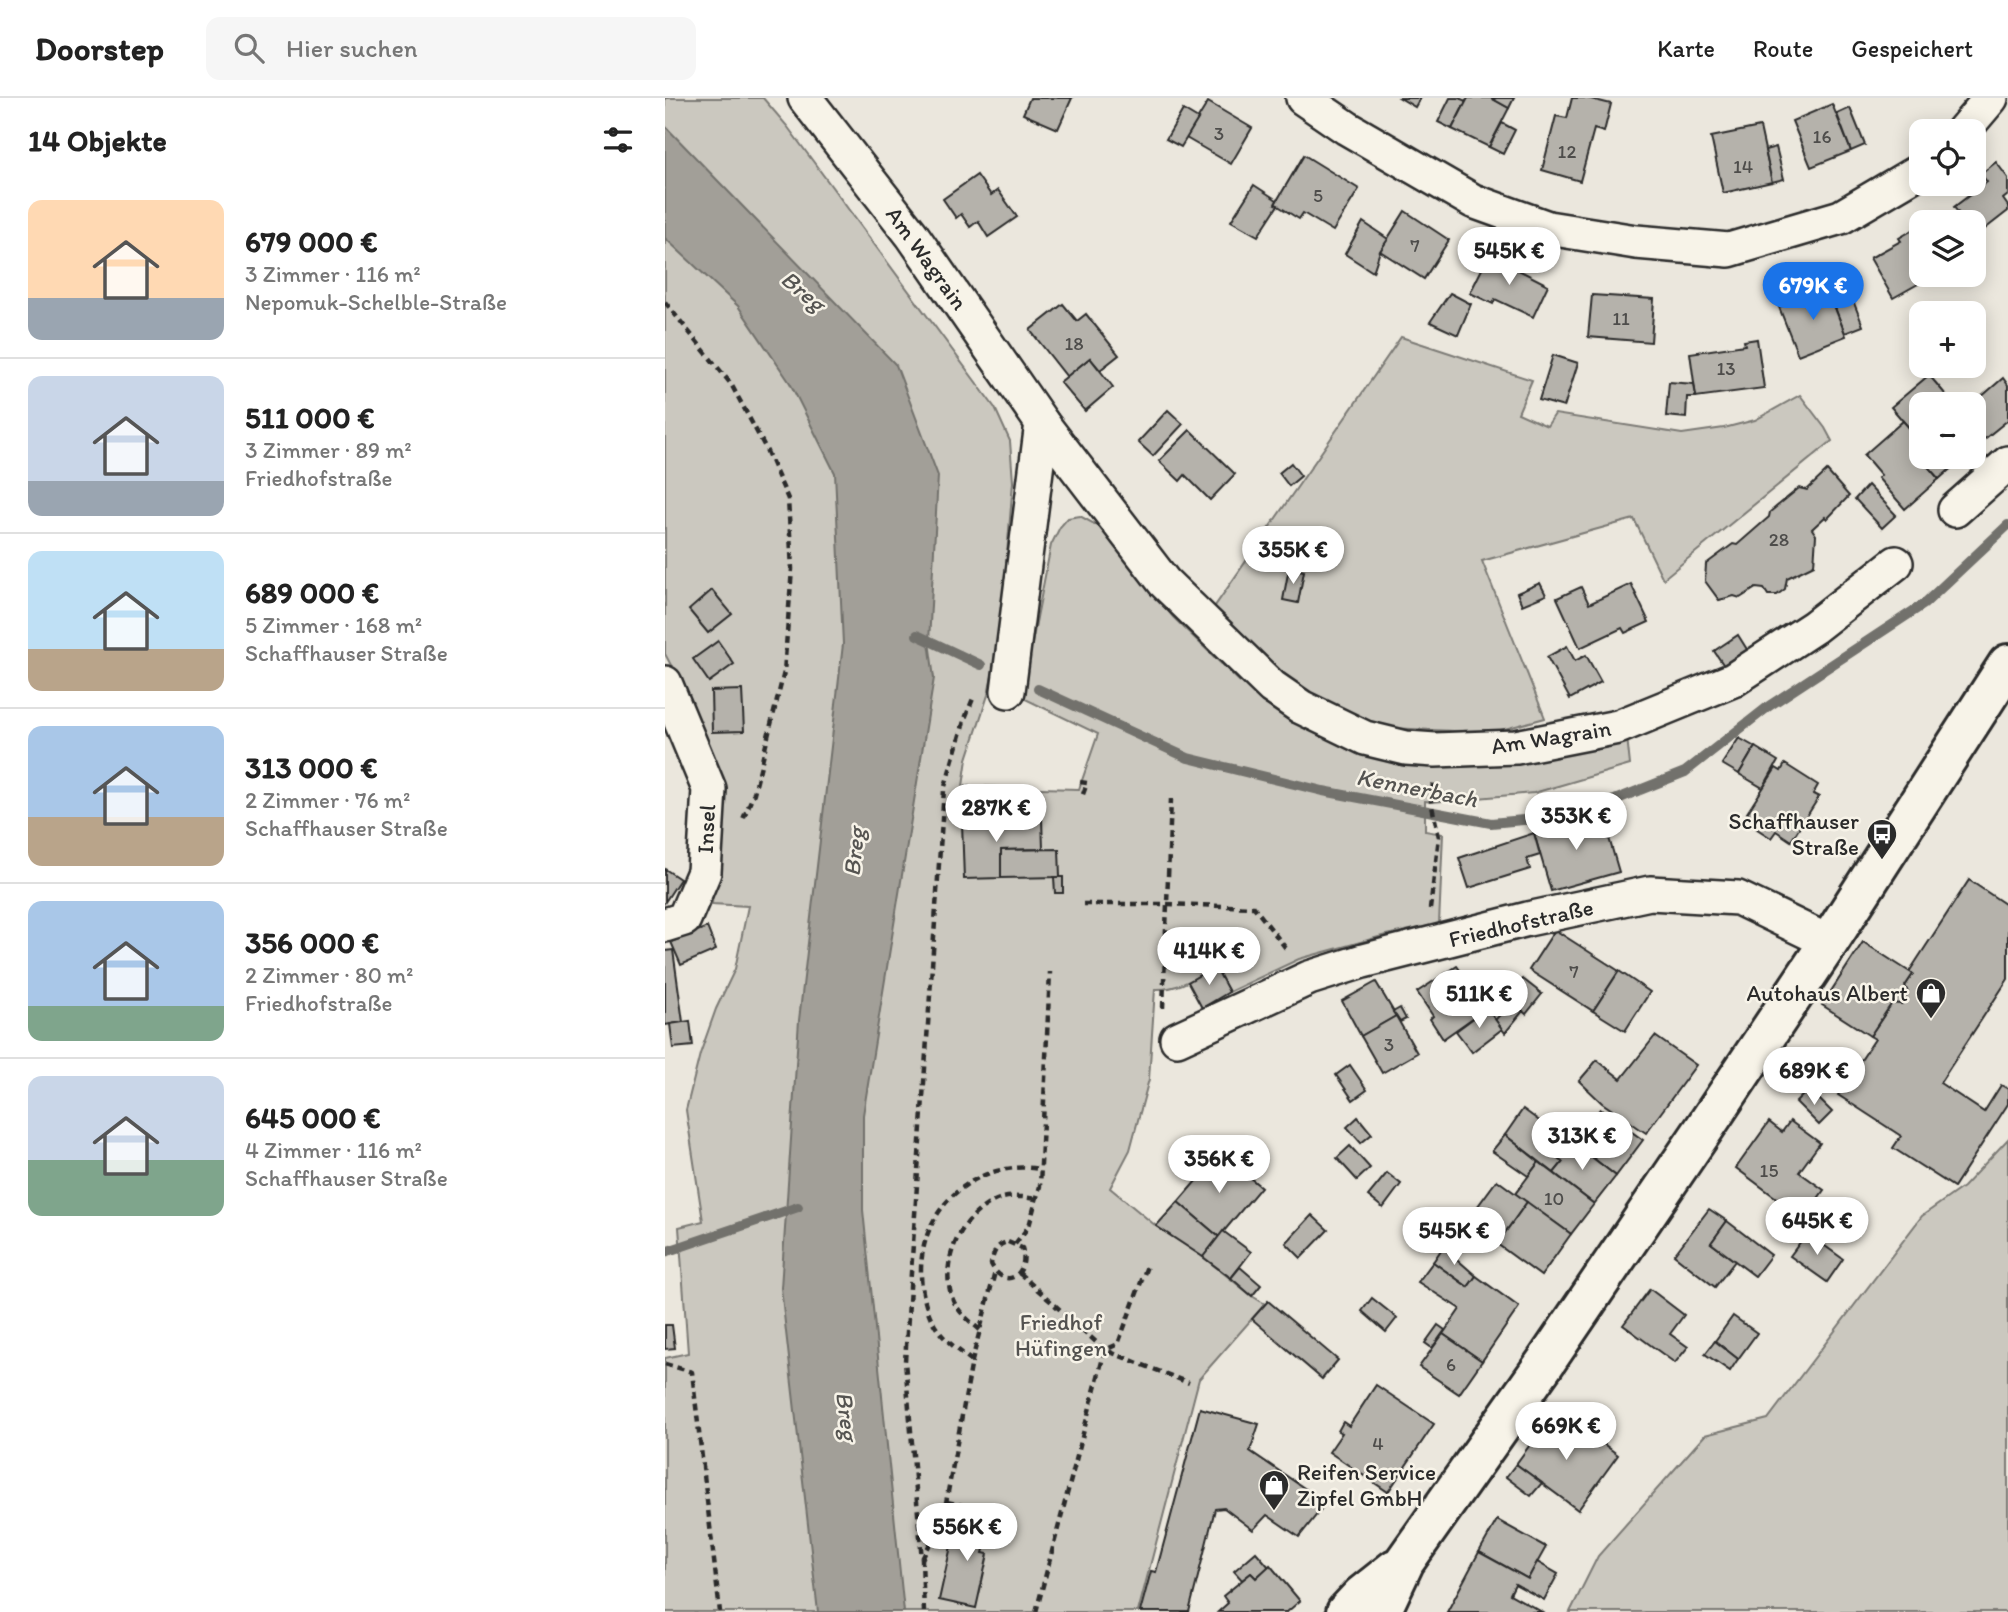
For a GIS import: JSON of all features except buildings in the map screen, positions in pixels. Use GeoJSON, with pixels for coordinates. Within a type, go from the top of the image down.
{"type":"FeatureCollection","features":[{"type":"Feature","properties":{"kind":"main road"},"geometry":{"type":"LineString","coordinates":[[1381,1612],[1405,1561],[1553,1351],[1829,942],[2008,664]]}},
{"type":"Feature","properties":{"kind":"main road"},"geometry":{"type":"LineString","coordinates":[[1346,1612],[1361,1596],[1405,1561]]}},
{"type":"Feature","properties":{"kind":"street","name":"Am Wagrain"},"geometry":{"type":"LineString","coordinates":[[805,98],[912,235],[1042,423],[1164,582],[1272,687],[1301,707],[1365,738],[1406,748],[1435,750],[1516,747],[1618,727],[1733,680],[1814,627],[1896,563]]}},
{"type":"Feature","properties":{"kind":"street"},"geometry":{"type":"LineString","coordinates":[[1303,98],[1347,128],[1473,201],[1548,228],[1636,242],[1729,250],[1841,217],[1909,177]]}},
{"type":"Feature","properties":{"kind":"street"},"geometry":{"type":"LineString","coordinates":[[1973,119],[1991,98]]}},
{"type":"Feature","properties":{"kind":"street"},"geometry":{"type":"LineString","coordinates":[[1008,691],[1042,423]]}},
{"type":"Feature","properties":{"kind":"street"},"geometry":{"type":"LineString","coordinates":[[1955,510],[2008,463]]}},
{"type":"Feature","properties":{"kind":"street","name":"Insel"},"geometry":{"type":"LineString","coordinates":[[665,682],[709,789],[703,872],[684,919],[665,925]]}},
{"type":"Feature","properties":{"kind":"street","name":"Friedhofstraße"},"geometry":{"type":"LineString","coordinates":[[1177,1039],[1309,978],[1363,961],[1528,919],[1650,893],[1738,898],[1829,942]]}},
{"type":"Feature","properties":{"kind":"path"},"geometry":{"type":"LineString","coordinates":[[665,302],[731,384],[765,447],[788,499],[792,569],[784,672],[754,793],[739,831]]}},
{"type":"Feature","properties":{"kind":"path"},"geometry":{"type":"LineString","coordinates":[[924,1612],[905,1361],[944,790],[964,721],[976,693],[989,685],[1008,691]]}},
{"type":"Feature","properties":{"kind":"path"},"geometry":{"type":"LineString","coordinates":[[1080,782],[1087,783],[1082,797]]}},
{"type":"Feature","properties":{"kind":"path"},"geometry":{"type":"LineString","coordinates":[[1171,799],[1162,1021],[1177,1039]]}},
{"type":"Feature","properties":{"kind":"path"},"geometry":{"type":"LineString","coordinates":[[1425,945],[1439,837],[1431,802]]}},
{"type":"Feature","properties":{"kind":"path"},"geometry":{"type":"LineString","coordinates":[[1083,904],[1254,907],[1309,978]]}},
{"type":"Feature","properties":{"kind":"path"},"geometry":{"type":"LineString","coordinates":[[1015,1244],[1029,1226],[1040,1186],[1050,972]]}},
{"type":"Feature","properties":{"kind":"path"},"geometry":{"type":"LineString","coordinates":[[972,1362],[945,1339],[933,1322],[921,1282],[925,1238],[933,1218],[946,1201],[974,1181],[988,1174],[1015,1168],[1041,1169]]}},
{"type":"Feature","properties":{"kind":"path"},"geometry":{"type":"LineString","coordinates":[[980,1330],[955,1304],[950,1289],[947,1275],[954,1247],[968,1222],[990,1203],[1011,1197],[1037,1199]]}},
{"type":"Feature","properties":{"kind":"path"},"geometry":{"type":"LineString","coordinates":[[1001,1243],[1015,1244],[1022,1248],[1024,1265],[1019,1273],[1011,1278],[1004,1278],[995,1272],[991,1265],[1001,1243]]}},
{"type":"Feature","properties":{"kind":"path"},"geometry":{"type":"LineString","coordinates":[[1105,1350],[1118,1344],[1147,1266]]}},
{"type":"Feature","properties":{"kind":"path"},"geometry":{"type":"LineString","coordinates":[[922,1560],[943,1519],[972,1362],[995,1272]]}},
{"type":"Feature","properties":{"kind":"path"},"geometry":{"type":"LineString","coordinates":[[1019,1273],[1105,1350],[1189,1383]]}},
{"type":"Feature","properties":{"kind":"path"},"geometry":{"type":"LineString","coordinates":[[1036,1612],[1105,1350]]}},
{"type":"Feature","properties":{"kind":"path"},"geometry":{"type":"LineString","coordinates":[[665,1364],[692,1372],[720,1612]]}},
{"type":"Feature","properties":{"kind":"path"},"geometry":{"type":"LineString","coordinates":[[947,1502],[981,1509]]}},
{"type":"Feature","properties":{"kind":"green space","name":"Friedhof Hüfingen"},"geometry":{"type":"Polygon","coordinates":[[[665,98],[763,98],[787,126],[995,408],[1010,441],[1013,482],[1000,639],[988,695],[967,759],[963,786],[1079,789],[1098,734],[1019,696],[1028,664],[1051,545],[1068,518],[1080,516],[1100,527],[1173,617],[1239,681],[1296,719],[1358,750],[1627,737],[1630,765],[1534,793],[1425,801],[1425,831],[1443,834],[1439,924],[1386,935],[1299,959],[1229,992],[1215,967],[1179,985],[1155,989],[1149,1079],[1130,1150],[1110,1188],[1156,1226],[1203,1257],[1265,1304],[1199,1379],[1138,1612],[665,1612],[665,1358],[688,1353],[679,1227],[703,1221],[686,1110],[700,1054],[716,1009],[735,969],[748,906],[712,904],[721,782],[695,710],[665,654],[665,98]]]}},
{"type":"Feature","properties":{"kind":"green space"},"geometry":{"type":"Polygon","coordinates":[[[1401,337],[1532,380],[1518,413],[1547,426],[1555,414],[1682,434],[1755,420],[1800,395],[1832,441],[1663,579],[1634,519],[1482,561],[1545,718],[1501,730],[1391,728],[1358,720],[1320,702],[1278,673],[1213,609],[1401,337]]]}},
{"type":"Feature","properties":{"kind":"green space"},"geometry":{"type":"Polygon","coordinates":[[[2008,1139],[2008,1612],[1570,1612],[1598,1556],[1705,1435],[1768,1419],[1922,1216],[1963,1187],[2008,1139]]]}},
{"type":"Feature","properties":{"kind":"water","name":"Breg"},"geometry":{"type":"Polygon","coordinates":[[[665,126],[896,365],[938,476],[929,642],[934,678],[863,1115],[863,1210],[904,1612],[818,1612],[781,1288],[799,1020],[843,644],[835,473],[790,383],[738,306],[665,238],[665,126]]]}},
{"type":"Feature","properties":{"kind":"waterway","name":"Kennerbach"},"geometry":{"type":"LineString","coordinates":[[1038,689],[1188,758],[1323,791],[1491,823],[1577,815],[1685,772],[1769,706],[1924,604],[2008,525]]}},
{"type":"Feature","properties":{"kind":"waterway","name":"Kennerbach"},"geometry":{"type":"LineString","coordinates":[[917,635],[981,665]]}},
{"type":"Feature","properties":{"kind":"waterway"},"geometry":{"type":"LineString","coordinates":[[665,1252],[798,1207]]}},
{"type":"Feature","properties":{"kind":"place","name":"Schaffhauser Straße"},"geometry":{"type":"Point","coordinates":[1882,861]}},
{"type":"Feature","properties":{"kind":"place","name":"Autohaus Albert"},"geometry":{"type":"Point","coordinates":[1931,1020]}},
{"type":"Feature","properties":{"kind":"place","name":"Reifen Service Zipfel GmbH"},"geometry":{"type":"Point","coordinates":[1274,1512]}}]}
